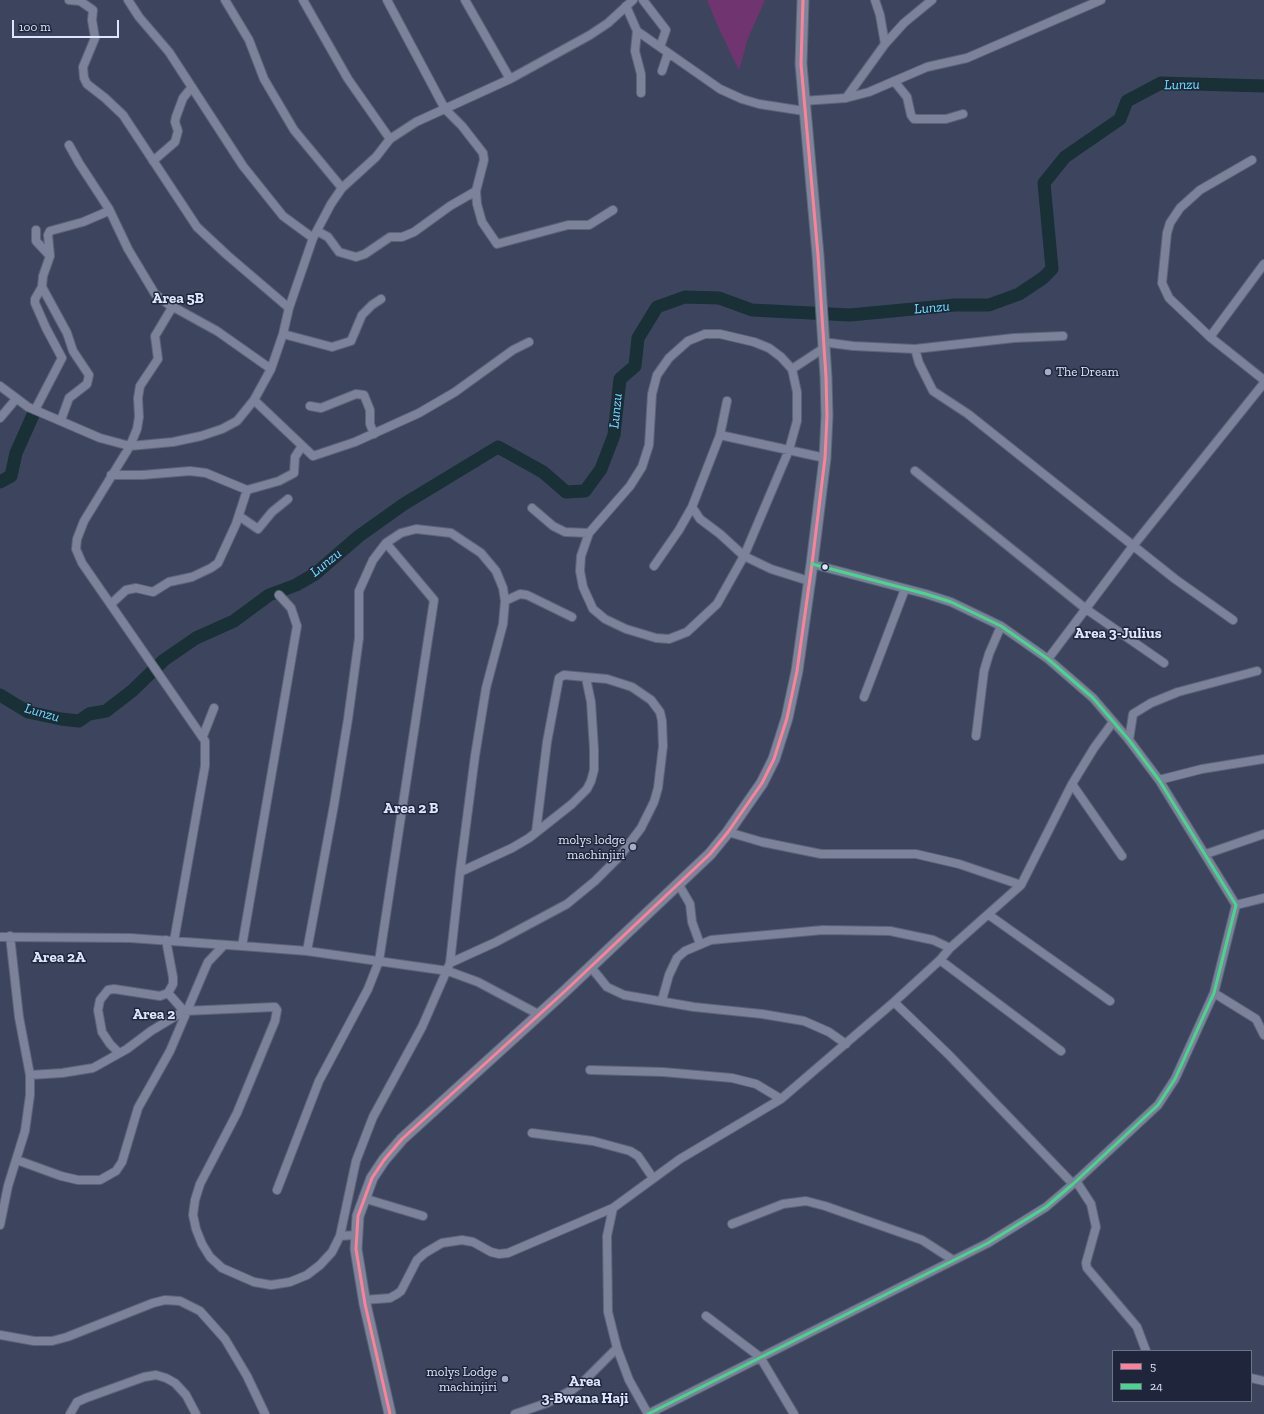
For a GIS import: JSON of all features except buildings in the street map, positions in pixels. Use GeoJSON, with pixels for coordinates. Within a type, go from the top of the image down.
{"type":"FeatureCollection","features":[{"type":"Feature","properties":{"kind":"main road"},"geometry":{"type":"LineString","coordinates":[[390,1414],[358,1272],[355,1235],[363,1198],[372,1178],[384,1160],[402,1139],[679,885],[728,832],[762,783],[774,759],[787,718],[796,671],[812,564],[825,458],[827,416],[824,345],[800,48],[803,0]]}},
{"type":"Feature","properties":{"kind":"street"},"geometry":{"type":"LineString","coordinates":[[69,0],[80,1],[93,10],[92,20],[95,38],[83,67],[84,78],[87,84],[106,98],[123,115],[197,227],[289,308]]}},
{"type":"Feature","properties":{"kind":"street"},"geometry":{"type":"LineString","coordinates":[[128,0],[139,17],[169,52],[243,166],[283,216],[315,235],[328,237],[339,252],[356,256],[365,254],[390,237],[402,237],[423,227],[450,206],[476,191]]}},
{"type":"Feature","properties":{"kind":"street"},"geometry":{"type":"LineString","coordinates":[[225,0],[249,40],[264,79],[294,130],[342,188]]}},
{"type":"Feature","properties":{"kind":"street"},"geometry":{"type":"LineString","coordinates":[[303,0],[348,79],[390,139]]}},
{"type":"Feature","properties":{"kind":"street"},"geometry":{"type":"LineString","coordinates":[[387,0],[445,109],[462,126],[483,153],[484,160],[476,191],[479,214],[497,244],[568,225],[589,225],[613,210]]}},
{"type":"Feature","properties":{"kind":"street"},"geometry":{"type":"LineString","coordinates":[[0,386],[16,399],[35,410],[100,438],[130,446],[173,442],[213,433],[237,421],[254,400],[271,369],[283,334],[289,308],[315,235],[331,204],[342,188],[376,156],[390,139],[416,122],[510,79],[590,35],[608,23],[633,0]]}},
{"type":"Feature","properties":{"kind":"street"},"geometry":{"type":"LineString","coordinates":[[643,0],[666,30],[660,47]]}},
{"type":"Feature","properties":{"kind":"street"},"geometry":{"type":"LineString","coordinates":[[875,0],[880,15],[885,44]]}},
{"type":"Feature","properties":{"kind":"street"},"geometry":{"type":"LineString","coordinates":[[846,98],[885,44],[904,23],[932,0]]}},
{"type":"Feature","properties":{"kind":"street"},"geometry":{"type":"LineString","coordinates":[[626,6],[637,30],[668,53],[731,95],[759,104],[804,106],[869,92],[927,67],[967,58],[1101,0]]}},
{"type":"Feature","properties":{"kind":"street"},"geometry":{"type":"LineString","coordinates":[[467,1],[510,79]]}},
{"type":"Feature","properties":{"kind":"street"},"geometry":{"type":"LineString","coordinates":[[637,30],[635,51],[641,74],[641,93]]}},
{"type":"Feature","properties":{"kind":"street"},"geometry":{"type":"LineString","coordinates":[[662,71],[668,53]]}},
{"type":"Feature","properties":{"kind":"street"},"geometry":{"type":"LineString","coordinates":[[894,81],[907,97],[911,116],[914,119],[946,119],[963,114]]}},
{"type":"Feature","properties":{"kind":"street"},"geometry":{"type":"LineString","coordinates":[[153,161],[175,142],[178,131],[174,122],[183,98],[192,87]]}},
{"type":"Feature","properties":{"kind":"street"},"geometry":{"type":"LineString","coordinates":[[70,145],[79,163],[109,209],[128,249],[155,294],[217,331],[271,369]]}},
{"type":"Feature","properties":{"kind":"street"},"geometry":{"type":"LineString","coordinates":[[1048,659],[1133,546],[1264,382],[1210,337],[1169,298],[1164,290],[1162,275],[1167,234],[1175,214],[1188,199],[1220,177],[1252,160]]}},
{"type":"Feature","properties":{"kind":"street"},"geometry":{"type":"LineString","coordinates":[[35,410],[62,358],[35,304],[35,299],[42,287],[43,276],[50,256],[48,235],[50,231],[83,222],[104,213],[109,209]]}},
{"type":"Feature","properties":{"kind":"street"},"geometry":{"type":"LineString","coordinates":[[36,230],[36,241],[50,256]]}},
{"type":"Feature","properties":{"kind":"street"},"geometry":{"type":"LineString","coordinates":[[1210,337],[1264,264]]}},
{"type":"Feature","properties":{"kind":"street"},"geometry":{"type":"LineString","coordinates":[[42,287],[56,311],[73,351],[89,375],[89,379],[82,389],[69,398],[61,420]]}},
{"type":"Feature","properties":{"kind":"street"},"geometry":{"type":"LineString","coordinates":[[283,334],[332,347],[351,341],[362,315],[372,305],[381,299]]}},
{"type":"Feature","properties":{"kind":"street"},"geometry":{"type":"LineString","coordinates":[[119,1053],[110,1044],[102,1032],[98,1010],[103,994],[108,990],[114,989],[160,996],[168,993],[173,984],[170,940],[205,766],[207,746],[202,736],[82,563],[76,549],[80,531],[111,475],[130,446],[138,424],[138,398],[140,386],[158,359],[155,336],[173,306]]}},
{"type":"Feature","properties":{"kind":"street"},"geometry":{"type":"LineString","coordinates":[[705,334],[720,334],[754,342],[769,348],[781,357],[792,369],[798,405],[797,421],[789,450],[744,556],[717,604],[696,625],[679,637],[669,639],[656,638],[626,629],[605,619],[593,609],[583,587],[580,571],[583,550],[589,533],[630,486],[642,467],[649,445],[652,394],[657,375],[669,358],[688,341],[705,334]]}},
{"type":"Feature","properties":{"kind":"street"},"geometry":{"type":"LineString","coordinates":[[792,369],[824,345],[915,349],[1014,338],[1063,336]]}},
{"type":"Feature","properties":{"kind":"street"},"geometry":{"type":"LineString","coordinates":[[254,400],[275,418],[313,456],[374,434],[419,413],[455,392],[514,350],[529,342]]}},
{"type":"Feature","properties":{"kind":"street"},"geometry":{"type":"LineString","coordinates":[[915,349],[919,363],[933,391],[968,414],[1175,579],[1233,620]]}},
{"type":"Feature","properties":{"kind":"street"},"geometry":{"type":"LineString","coordinates":[[310,406],[321,408],[356,394],[364,395],[370,410],[370,424],[374,434]]}},
{"type":"Feature","properties":{"kind":"street"},"geometry":{"type":"LineString","coordinates":[[0,418],[16,399]]}},
{"type":"Feature","properties":{"kind":"street"},"geometry":{"type":"LineString","coordinates":[[654,566],[680,530],[692,507],[720,435],[727,401]]}},
{"type":"Feature","properties":{"kind":"street"},"geometry":{"type":"LineString","coordinates":[[720,435],[825,458]]}},
{"type":"Feature","properties":{"kind":"street"},"geometry":{"type":"LineString","coordinates":[[111,475],[142,475],[190,471],[206,473],[247,490],[279,481],[294,473],[295,458],[302,446]]}},
{"type":"Feature","properties":{"kind":"street"},"geometry":{"type":"LineString","coordinates":[[915,471],[1086,608],[1164,663]]}},
{"type":"Feature","properties":{"kind":"street"},"geometry":{"type":"LineString","coordinates":[[111,604],[126,590],[136,588],[153,592],[169,582],[192,577],[211,568],[221,559],[239,516],[247,490]]}},
{"type":"Feature","properties":{"kind":"street"},"geometry":{"type":"LineString","coordinates":[[239,516],[258,529],[272,512],[288,499]]}},
{"type":"Feature","properties":{"kind":"street"},"geometry":{"type":"LineString","coordinates":[[692,507],[700,519],[720,534],[744,556],[771,569],[809,581]]}},
{"type":"Feature","properties":{"kind":"street"},"geometry":{"type":"LineString","coordinates":[[532,508],[552,526],[565,532],[589,533]]}},
{"type":"Feature","properties":{"kind":"street"},"geometry":{"type":"LineString","coordinates":[[30,1075],[86,1070],[105,1062],[186,1011],[270,1007],[277,1010],[275,1021],[237,1113],[200,1184],[195,1200],[193,1215],[202,1244],[210,1257],[222,1268],[254,1282],[271,1285],[290,1282],[307,1275],[320,1266],[332,1252],[340,1236],[356,1161],[370,1123],[422,1027],[449,967],[478,735],[486,688],[503,624],[505,601],[503,588],[496,571],[481,553],[451,533],[416,529],[401,533],[386,543],[372,560],[359,591],[359,638],[348,719],[307,951]]}},
{"type":"Feature","properties":{"kind":"street"},"geometry":{"type":"LineString","coordinates":[[277,1190],[319,1081],[368,989],[379,961],[434,600],[386,543]]}},
{"type":"Feature","properties":{"kind":"street"},"geometry":{"type":"LineString","coordinates":[[614,1208],[607,1236],[608,1312],[617,1348],[629,1380],[648,1414],[988,1243],[1046,1207],[1075,1183],[1158,1105],[1175,1079],[1214,993],[1236,904],[1159,780],[1130,740],[1093,698],[1048,659],[1001,626],[951,602],[812,564]]}},
{"type":"Feature","properties":{"kind":"street"},"geometry":{"type":"LineString","coordinates":[[864,697],[905,589]]}},
{"type":"Feature","properties":{"kind":"street"},"geometry":{"type":"LineString","coordinates":[[505,601],[520,594],[527,595],[572,617]]}},
{"type":"Feature","properties":{"kind":"street"},"geometry":{"type":"LineString","coordinates":[[242,946],[297,626],[291,608],[279,595]]}},
{"type":"Feature","properties":{"kind":"street"},"geometry":{"type":"LineString","coordinates":[[976,736],[984,671],[989,654],[1001,626]]}},
{"type":"Feature","properties":{"kind":"street"},"geometry":{"type":"LineString","coordinates":[[1130,740],[1133,714],[1151,703],[1178,692],[1257,671]]}},
{"type":"Feature","properties":{"kind":"street"},"geometry":{"type":"LineString","coordinates":[[449,967],[567,904],[595,881],[620,856],[641,828],[654,802],[660,775],[663,746],[660,712],[651,700],[632,687],[607,679],[564,675],[559,678],[552,714],[536,832]]}},
{"type":"Feature","properties":{"kind":"street"},"geometry":{"type":"LineString","coordinates":[[460,872],[512,848],[536,832],[572,804],[587,789],[592,781],[594,749],[590,702],[586,678]]}},
{"type":"Feature","properties":{"kind":"street"},"geometry":{"type":"LineString","coordinates":[[202,736],[214,708]]}},
{"type":"Feature","properties":{"kind":"street"},"geometry":{"type":"LineString","coordinates":[[364,1300],[390,1298],[397,1294],[401,1291],[417,1260],[425,1253],[442,1243],[462,1240],[473,1242],[499,1254],[508,1253],[614,1208],[699,1147],[781,1099],[894,1002],[940,960],[950,948],[990,915],[1022,885],[1072,784],[1094,748],[1113,722]]}},
{"type":"Feature","properties":{"kind":"street"},"geometry":{"type":"LineString","coordinates":[[1159,780],[1202,769],[1264,759]]}},
{"type":"Feature","properties":{"kind":"street"},"geometry":{"type":"LineString","coordinates":[[1072,784],[1122,856]]}},
{"type":"Feature","properties":{"kind":"street"},"geometry":{"type":"LineString","coordinates":[[728,832],[762,842],[822,854],[916,854],[959,864],[1022,885]]}},
{"type":"Feature","properties":{"kind":"street"},"geometry":{"type":"LineString","coordinates":[[1206,854],[1264,834]]}},
{"type":"Feature","properties":{"kind":"street"},"geometry":{"type":"LineString","coordinates":[[679,885],[690,904],[692,922],[700,944]]}},
{"type":"Feature","properties":{"kind":"street"},"geometry":{"type":"LineString","coordinates":[[1236,904],[1264,898]]}},
{"type":"Feature","properties":{"kind":"street"},"geometry":{"type":"LineString","coordinates":[[990,915],[1110,1000]]}},
{"type":"Feature","properties":{"kind":"street"},"geometry":{"type":"LineString","coordinates":[[662,1000],[669,975],[677,958],[685,951],[711,940],[823,930],[890,931],[933,940],[950,948]]}},
{"type":"Feature","properties":{"kind":"street"},"geometry":{"type":"LineString","coordinates":[[0,936],[100,937],[170,940],[307,951],[379,961],[449,967],[538,1014]]}},
{"type":"Feature","properties":{"kind":"street"},"geometry":{"type":"LineString","coordinates":[[0,1225],[8,1186],[17,1160],[28,1113],[30,1075],[19,1017],[10,936]]}},
{"type":"Feature","properties":{"kind":"street"},"geometry":{"type":"LineString","coordinates":[[17,1160],[61,1176],[78,1180],[100,1180],[116,1171],[122,1162],[138,1108],[162,1066],[206,966],[224,945]]}},
{"type":"Feature","properties":{"kind":"street"},"geometry":{"type":"LineString","coordinates":[[940,960],[1061,1051]]}},
{"type":"Feature","properties":{"kind":"street"},"geometry":{"type":"LineString","coordinates":[[590,966],[607,987],[624,995],[662,1000],[694,1008],[762,1014],[804,1021],[829,1032],[846,1044]]}},
{"type":"Feature","properties":{"kind":"street"},"geometry":{"type":"LineString","coordinates":[[168,993],[186,1011]]}},
{"type":"Feature","properties":{"kind":"street"},"geometry":{"type":"LineString","coordinates":[[1214,993],[1256,1019],[1264,1035]]}},
{"type":"Feature","properties":{"kind":"street"},"geometry":{"type":"LineString","coordinates":[[894,1002],[949,1055],[1075,1183],[1091,1204],[1096,1227],[1087,1258],[1087,1268],[1137,1327],[1146,1350]]}},
{"type":"Feature","properties":{"kind":"street"},"geometry":{"type":"LineString","coordinates":[[590,1070],[663,1072],[732,1078],[756,1084],[781,1099]]}},
{"type":"Feature","properties":{"kind":"street"},"geometry":{"type":"LineString","coordinates":[[532,1133],[593,1141],[630,1151],[638,1156],[654,1178]]}},
{"type":"Feature","properties":{"kind":"street"},"geometry":{"type":"LineString","coordinates":[[363,1198],[423,1216]]}},
{"type":"Feature","properties":{"kind":"street"},"geometry":{"type":"LineString","coordinates":[[732,1224],[783,1204],[806,1201],[825,1206],[922,1240],[953,1260]]}},
{"type":"Feature","properties":{"kind":"street"},"geometry":{"type":"LineString","coordinates":[[340,1236],[355,1235]]}},
{"type":"Feature","properties":{"kind":"street"},"geometry":{"type":"LineString","coordinates":[[0,1335],[34,1341],[52,1341],[68,1337],[153,1303],[165,1300],[180,1301],[200,1311],[225,1339],[247,1376],[265,1414]]}},
{"type":"Feature","properties":{"kind":"street"},"geometry":{"type":"LineString","coordinates":[[706,1316],[760,1357],[794,1414]]}},
{"type":"Feature","properties":{"kind":"street"},"geometry":{"type":"LineString","coordinates":[[515,1414],[547,1403],[572,1390],[617,1348]]}},
{"type":"Feature","properties":{"kind":"street"},"geometry":{"type":"LineString","coordinates":[[70,1414],[77,1402],[144,1377],[156,1375],[166,1378],[174,1383],[186,1395],[196,1414]]}},
{"type":"Feature","properties":{"kind":"street"},"geometry":{"type":"LineString","coordinates":[[1252,1378],[1264,1381]]}},
{"type":"Feature","properties":{"kind":"shaded area"},"geometry":{"type":"Polygon","coordinates":[[[707,0],[765,0],[748,38],[739,70],[720,31],[707,0]]]}},
{"type":"Feature","properties":{"kind":"waterway","name":"Lunzu"},"geometry":{"type":"LineString","coordinates":[[0,695],[28,712],[61,719],[79,721],[89,714],[106,711],[132,691],[164,660],[196,638],[234,621],[269,595],[296,585],[315,574],[359,536],[404,504],[498,447],[543,472],[566,492],[585,491],[601,469],[614,435],[620,379],[635,366],[638,338],[657,307],[685,297],[719,298],[752,310],[850,315],[955,305],[989,305],[1019,294],[1043,278],[1052,269],[1044,183],[1065,157],[1120,119],[1127,101],[1161,83],[1264,86]]}},
{"type":"Feature","properties":{"kind":"waterway"},"geometry":{"type":"LineString","coordinates":[[0,482],[11,476],[16,453],[33,415]]}},
{"type":"Feature","properties":{"kind":"transit line","name":"5"},"geometry":{"type":"LineString","coordinates":[[390,1414],[365,1304],[356,1249],[358,1216],[372,1178],[384,1160],[402,1139],[564,992],[710,854],[728,832],[762,783],[774,759],[787,718],[797,671],[812,564],[825,458],[827,416],[818,255],[801,64],[803,0]]}},
{"type":"Feature","properties":{"kind":"transit line","name":"24"},"geometry":{"type":"LineString","coordinates":[[648,1414],[988,1243],[1046,1207],[1073,1184],[1158,1105],[1175,1079],[1214,993],[1236,905],[1159,780],[1129,740],[1093,698],[1048,659],[1001,626],[951,602],[812,564]]}},
{"type":"Feature","properties":{"kind":"place","name":"The Dream"},"geometry":{"type":"Point","coordinates":[1048,372]}},
{"type":"Feature","properties":{"kind":"place","name":"molys lodge machinjiri"},"geometry":{"type":"Point","coordinates":[633,847]}},
{"type":"Feature","properties":{"kind":"place","name":"molys Lodge machinjiri"},"geometry":{"type":"Point","coordinates":[505,1379]}},
{"type":"Feature","properties":{"kind":"district","name":"Area 5B"},"geometry":{"type":"Point","coordinates":[178,299]}},
{"type":"Feature","properties":{"kind":"district","name":"Area 3-Julius"},"geometry":{"type":"Point","coordinates":[1118,634]}},
{"type":"Feature","properties":{"kind":"district","name":"Area 2 B"},"geometry":{"type":"Point","coordinates":[411,809]}},
{"type":"Feature","properties":{"kind":"district","name":"Area 2A"},"geometry":{"type":"Point","coordinates":[59,958]}},
{"type":"Feature","properties":{"kind":"district","name":"Area 2"},"geometry":{"type":"Point","coordinates":[154,1015]}},
{"type":"Feature","properties":{"kind":"district","name":"Area 3-Bwana Haji"},"geometry":{"type":"Point","coordinates":[585,1390]}}]}
